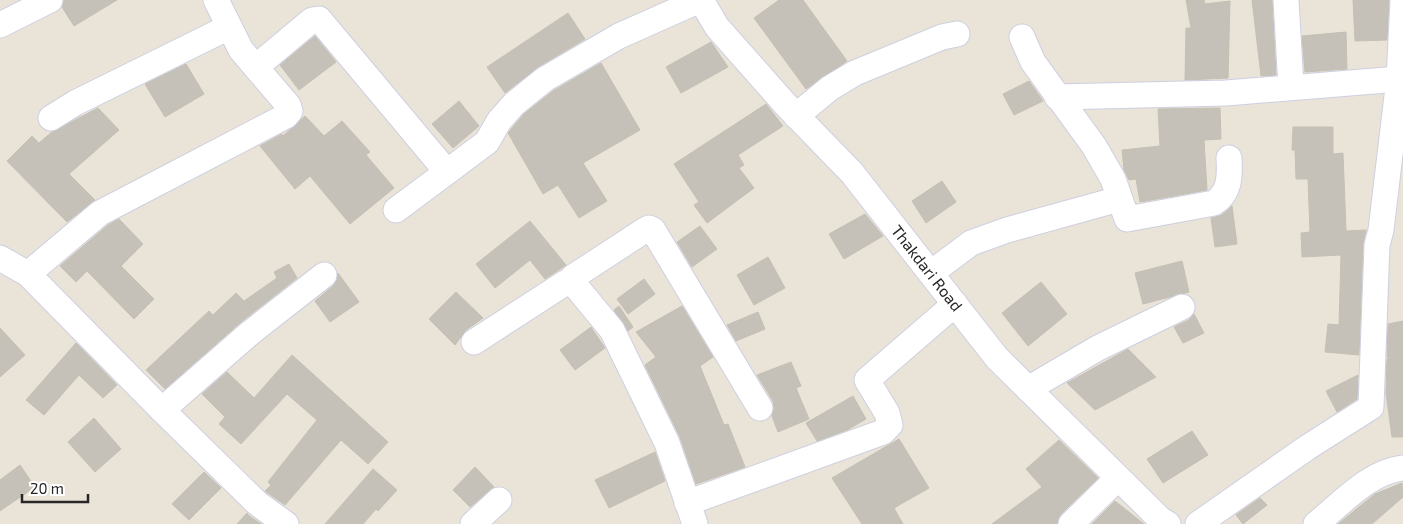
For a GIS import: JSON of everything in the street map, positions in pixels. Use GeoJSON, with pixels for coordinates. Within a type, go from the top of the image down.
{"type":"FeatureCollection","features":[{"type":"Feature","properties":{"kind":"street"},"geometry":{"type":"LineString","coordinates":[[0,25],[50,0]]}},
{"type":"Feature","properties":{"kind":"street"},"geometry":{"type":"LineString","coordinates":[[28,274],[100,213],[286,116],[290,111],[288,105],[241,50],[216,0]]}},
{"type":"Feature","properties":{"kind":"street"},"geometry":{"type":"LineString","coordinates":[[396,210],[487,142],[499,121],[514,104],[545,79],[619,36],[701,0]]}},
{"type":"Feature","properties":{"kind":"street","name":"Thakdari Road"},"geometry":{"type":"LineString","coordinates":[[701,0],[717,27],[796,116],[852,173],[997,358],[1118,478],[1142,516],[1168,524]]}},
{"type":"Feature","properties":{"kind":"street"},"geometry":{"type":"LineString","coordinates":[[1286,0],[1291,87]]}},
{"type":"Feature","properties":{"kind":"street"},"geometry":{"type":"LineString","coordinates":[[1198,524],[1308,447],[1371,407],[1377,244],[1381,230],[1399,79],[1403,0]]}},
{"type":"Feature","properties":{"kind":"street"},"geometry":{"type":"LineString","coordinates":[[256,67],[312,20],[319,18],[447,172]]}},
{"type":"Feature","properties":{"kind":"street"},"geometry":{"type":"LineString","coordinates":[[51,118],[74,103],[228,27]]}},
{"type":"Feature","properties":{"kind":"street"},"geometry":{"type":"LineString","coordinates":[[796,116],[830,88],[855,73],[942,37],[957,34]]}},
{"type":"Feature","properties":{"kind":"street"},"geometry":{"type":"LineString","coordinates":[[1022,36],[1034,62],[1057,97],[1094,146],[1113,178],[1127,219],[1214,204],[1223,198],[1226,190],[1229,158]]}},
{"type":"Feature","properties":{"kind":"street"},"geometry":{"type":"LineString","coordinates":[[1057,97],[1226,92],[1399,79]]}},
{"type":"Feature","properties":{"kind":"street"},"geometry":{"type":"LineString","coordinates":[[931,273],[971,243],[1007,230],[1119,199]]}},
{"type":"Feature","properties":{"kind":"street"},"geometry":{"type":"LineString","coordinates":[[474,342],[570,282],[573,277],[649,228],[653,230],[760,408]]}},
{"type":"Feature","properties":{"kind":"street"},"geometry":{"type":"LineString","coordinates":[[0,258],[28,274],[162,410],[257,502],[286,524]]}},
{"type":"Feature","properties":{"kind":"street"},"geometry":{"type":"LineString","coordinates":[[162,410],[250,333],[324,275]]}},
{"type":"Feature","properties":{"kind":"street"},"geometry":{"type":"LineString","coordinates":[[570,282],[574,284],[612,330],[667,444],[691,513],[883,432],[890,425],[887,412],[867,380],[955,304]]}},
{"type":"Feature","properties":{"kind":"street"},"geometry":{"type":"LineString","coordinates":[[1028,389],[1098,348],[1182,307]]}},
{"type":"Feature","properties":{"kind":"street"},"geometry":{"type":"LineString","coordinates":[[1316,524],[1374,476],[1388,470],[1403,468]]}},
{"type":"Feature","properties":{"kind":"street"},"geometry":{"type":"LineString","coordinates":[[1071,524],[1118,478]]}},
{"type":"Feature","properties":{"kind":"street"},"geometry":{"type":"LineString","coordinates":[[473,524],[499,500]]}},
{"type":"Feature","properties":{"kind":"building"},"geometry":{"type":"Polygon","coordinates":[[[64,0],[117,0],[74,26],[62,7],[64,0]]]}},
{"type":"Feature","properties":{"kind":"building"},"geometry":{"type":"Polygon","coordinates":[[[779,0],[803,0],[847,61],[806,89],[754,18],[779,0]]]}},
{"type":"Feature","properties":{"kind":"building"},"geometry":{"type":"Polygon","coordinates":[[[1186,0],[1204,0],[1205,4],[1230,1],[1228,78],[1185,80],[1186,28],[1191,28],[1186,0]]]}},
{"type":"Feature","properties":{"kind":"building"},"geometry":{"type":"Polygon","coordinates":[[[1252,0],[1272,0],[1276,75],[1261,76],[1252,0]]]}},
{"type":"Feature","properties":{"kind":"building"},"geometry":{"type":"Polygon","coordinates":[[[1353,0],[1389,0],[1387,40],[1355,41],[1353,0]]]}},
{"type":"Feature","properties":{"kind":"building"},"geometry":{"type":"Polygon","coordinates":[[[568,13],[585,39],[538,67],[505,93],[487,67],[568,13]]]}},
{"type":"Feature","properties":{"kind":"building"},"geometry":{"type":"Polygon","coordinates":[[[1346,32],[1347,69],[1305,72],[1302,36],[1346,32]]]}},
{"type":"Feature","properties":{"kind":"building"},"geometry":{"type":"Polygon","coordinates":[[[315,36],[336,62],[299,90],[280,65],[315,36]]]}},
{"type":"Feature","properties":{"kind":"building"},"geometry":{"type":"Polygon","coordinates":[[[711,42],[728,67],[681,93],[666,67],[711,42]]]}},
{"type":"Feature","properties":{"kind":"building"},"geometry":{"type":"Polygon","coordinates":[[[601,63],[640,130],[583,163],[607,201],[579,218],[558,185],[543,194],[508,133],[524,114],[553,91],[601,63]]]}},
{"type":"Feature","properties":{"kind":"building"},"geometry":{"type":"Polygon","coordinates":[[[186,64],[204,94],[165,117],[145,84],[186,64]]]}},
{"type":"Feature","properties":{"kind":"building"},"geometry":{"type":"Polygon","coordinates":[[[1029,81],[1043,101],[1014,115],[1003,94],[1029,81]]]}},
{"type":"Feature","properties":{"kind":"building"},"geometry":{"type":"Polygon","coordinates":[[[459,101],[479,126],[453,148],[432,124],[459,101]]]}},
{"type":"Feature","properties":{"kind":"building"},"geometry":{"type":"Polygon","coordinates":[[[766,104],[783,126],[738,155],[744,165],[739,168],[754,188],[707,223],[694,205],[699,202],[674,164],[766,104]]]}},
{"type":"Feature","properties":{"kind":"building"},"geometry":{"type":"Polygon","coordinates":[[[98,108],[119,130],[69,174],[95,200],[67,222],[7,161],[32,136],[39,143],[52,132],[98,108]]]}},
{"type":"Feature","properties":{"kind":"building"},"geometry":{"type":"Polygon","coordinates":[[[1220,108],[1221,139],[1204,140],[1207,190],[1140,202],[1136,179],[1129,180],[1124,170],[1122,150],[1160,146],[1158,109],[1220,108]]]}},
{"type":"Feature","properties":{"kind":"building"},"geometry":{"type":"Polygon","coordinates":[[[305,116],[324,136],[342,121],[370,152],[366,155],[394,188],[350,224],[310,176],[295,189],[260,146],[282,134],[283,136],[305,116]]]}},
{"type":"Feature","properties":{"kind":"building"},"geometry":{"type":"Polygon","coordinates":[[[1293,127],[1333,127],[1333,154],[1343,153],[1346,231],[1366,230],[1363,244],[1359,355],[1325,352],[1328,324],[1339,325],[1341,255],[1302,257],[1301,233],[1310,232],[1308,179],[1296,179],[1295,150],[1292,150],[1293,127]]]}},
{"type":"Feature","properties":{"kind":"building"},"geometry":{"type":"Polygon","coordinates":[[[942,181],[956,202],[926,223],[912,201],[942,181]]]}},
{"type":"Feature","properties":{"kind":"building"},"geometry":{"type":"Polygon","coordinates":[[[1232,206],[1237,244],[1215,247],[1211,218],[1222,215],[1232,206]]]}},
{"type":"Feature","properties":{"kind":"building"},"geometry":{"type":"Polygon","coordinates":[[[865,214],[883,236],[844,259],[829,234],[865,214]]]}},
{"type":"Feature","properties":{"kind":"building"},"geometry":{"type":"Polygon","coordinates":[[[119,219],[143,244],[121,266],[154,299],[134,319],[87,271],[76,282],[60,266],[108,225],[119,219]]]}},
{"type":"Feature","properties":{"kind":"building"},"geometry":{"type":"Polygon","coordinates":[[[530,221],[566,265],[545,279],[530,260],[495,288],[476,264],[530,221]]]}},
{"type":"Feature","properties":{"kind":"building"},"geometry":{"type":"Polygon","coordinates":[[[700,226],[717,249],[692,267],[677,242],[700,226]]]}},
{"type":"Feature","properties":{"kind":"building"},"geometry":{"type":"Polygon","coordinates":[[[768,257],[785,288],[754,305],[737,275],[768,257]]]}},
{"type":"Feature","properties":{"kind":"building"},"geometry":{"type":"Polygon","coordinates":[[[1182,261],[1189,292],[1143,304],[1135,273],[1182,261]]]}},
{"type":"Feature","properties":{"kind":"building"},"geometry":{"type":"Polygon","coordinates":[[[289,264],[297,278],[241,322],[165,389],[146,370],[209,311],[213,315],[236,293],[244,301],[277,278],[274,272],[289,264]]]}},
{"type":"Feature","properties":{"kind":"building"},"geometry":{"type":"Polygon","coordinates":[[[338,273],[359,302],[330,322],[315,301],[333,286],[337,280],[338,273]]]}},
{"type":"Feature","properties":{"kind":"building"},"geometry":{"type":"Polygon","coordinates":[[[644,279],[655,294],[628,314],[617,299],[644,279]]]}},
{"type":"Feature","properties":{"kind":"building"},"geometry":{"type":"Polygon","coordinates":[[[1041,282],[1067,314],[1028,346],[1002,313],[1041,282]]]}},
{"type":"Feature","properties":{"kind":"building"},"geometry":{"type":"Polygon","coordinates":[[[456,292],[483,318],[466,330],[455,345],[429,319],[456,292]]]}},
{"type":"Feature","properties":{"kind":"building"},"geometry":{"type":"Polygon","coordinates":[[[619,306],[633,327],[628,331],[614,310],[619,306]]]}},
{"type":"Feature","properties":{"kind":"building"},"geometry":{"type":"Polygon","coordinates":[[[682,306],[713,357],[700,366],[724,425],[728,424],[745,467],[696,484],[680,437],[645,365],[656,357],[636,332],[682,306]]]}},
{"type":"Feature","properties":{"kind":"building"},"geometry":{"type":"Polygon","coordinates":[[[758,312],[765,329],[736,341],[727,325],[758,312]]]}},
{"type":"Feature","properties":{"kind":"building"},"geometry":{"type":"Polygon","coordinates":[[[1194,314],[1204,333],[1183,343],[1174,327],[1189,320],[1194,314]]]}},
{"type":"Feature","properties":{"kind":"building"},"geometry":{"type":"Polygon","coordinates":[[[1403,321],[1403,437],[1392,437],[1386,393],[1387,359],[1390,358],[1387,357],[1388,324],[1403,321]]]}},
{"type":"Feature","properties":{"kind":"building"},"geometry":{"type":"Polygon","coordinates":[[[591,327],[605,348],[575,370],[560,350],[591,327]]]}},
{"type":"Feature","properties":{"kind":"building"},"geometry":{"type":"Polygon","coordinates":[[[0,328],[25,355],[0,377],[0,328]]]}},
{"type":"Feature","properties":{"kind":"building"},"geometry":{"type":"Polygon","coordinates":[[[76,343],[117,385],[103,398],[79,375],[44,415],[26,400],[76,343]]]}},
{"type":"Feature","properties":{"kind":"building"},"geometry":{"type":"Polygon","coordinates":[[[1128,349],[1156,377],[1095,410],[1067,383],[1128,349]]]}},
{"type":"Feature","properties":{"kind":"building"},"geometry":{"type":"Polygon","coordinates":[[[292,355],[388,442],[368,464],[341,440],[285,505],[265,491],[271,485],[268,482],[317,420],[287,394],[241,444],[219,424],[225,417],[202,394],[227,372],[254,398],[292,355]]]}},
{"type":"Feature","properties":{"kind":"building"},"geometry":{"type":"Polygon","coordinates":[[[791,362],[801,386],[796,388],[809,419],[778,432],[772,416],[773,401],[757,375],[791,362]]]}},
{"type":"Feature","properties":{"kind":"building"},"geometry":{"type":"Polygon","coordinates":[[[1358,375],[1357,399],[1337,412],[1326,391],[1358,375]]]}},
{"type":"Feature","properties":{"kind":"building"},"geometry":{"type":"Polygon","coordinates":[[[853,396],[866,419],[847,430],[817,441],[806,423],[853,396]]]}},
{"type":"Feature","properties":{"kind":"building"},"geometry":{"type":"Polygon","coordinates":[[[94,418],[121,449],[95,472],[68,442],[94,418]]]}},
{"type":"Feature","properties":{"kind":"building"},"geometry":{"type":"Polygon","coordinates":[[[1192,431],[1208,455],[1163,483],[1147,459],[1192,431]]]}},
{"type":"Feature","properties":{"kind":"building"},"geometry":{"type":"Polygon","coordinates":[[[899,439],[929,488],[894,508],[903,524],[862,524],[832,478],[899,439]]]}},
{"type":"Feature","properties":{"kind":"building"},"geometry":{"type":"Polygon","coordinates":[[[1059,440],[1098,478],[1061,514],[1057,524],[992,524],[1042,487],[1026,469],[1059,440]]]}},
{"type":"Feature","properties":{"kind":"building"},"geometry":{"type":"Polygon","coordinates":[[[655,452],[665,481],[609,508],[595,480],[655,452]]]}},
{"type":"Feature","properties":{"kind":"building"},"geometry":{"type":"Polygon","coordinates":[[[20,465],[35,487],[0,511],[0,480],[20,465]]]}},
{"type":"Feature","properties":{"kind":"building"},"geometry":{"type":"Polygon","coordinates":[[[475,467],[494,487],[470,507],[453,490],[475,467]]]}},
{"type":"Feature","properties":{"kind":"building"},"geometry":{"type":"Polygon","coordinates":[[[373,469],[397,490],[363,524],[325,524],[373,469]]]}},
{"type":"Feature","properties":{"kind":"building"},"geometry":{"type":"Polygon","coordinates":[[[204,472],[221,488],[189,520],[172,504],[204,472]]]}},
{"type":"Feature","properties":{"kind":"building"},"geometry":{"type":"Polygon","coordinates":[[[1402,483],[1403,497],[1372,524],[1338,524],[1375,494],[1402,483]]]}},
{"type":"Feature","properties":{"kind":"building"},"geometry":{"type":"Polygon","coordinates":[[[1260,498],[1267,505],[1243,524],[1236,515],[1260,498]]]}},
{"type":"Feature","properties":{"kind":"building"},"geometry":{"type":"Polygon","coordinates":[[[1115,501],[1144,524],[1092,524],[1115,501]]]}},
{"type":"Feature","properties":{"kind":"building"},"geometry":{"type":"Polygon","coordinates":[[[247,513],[248,515],[261,524],[237,524],[247,513]]]}}]}
